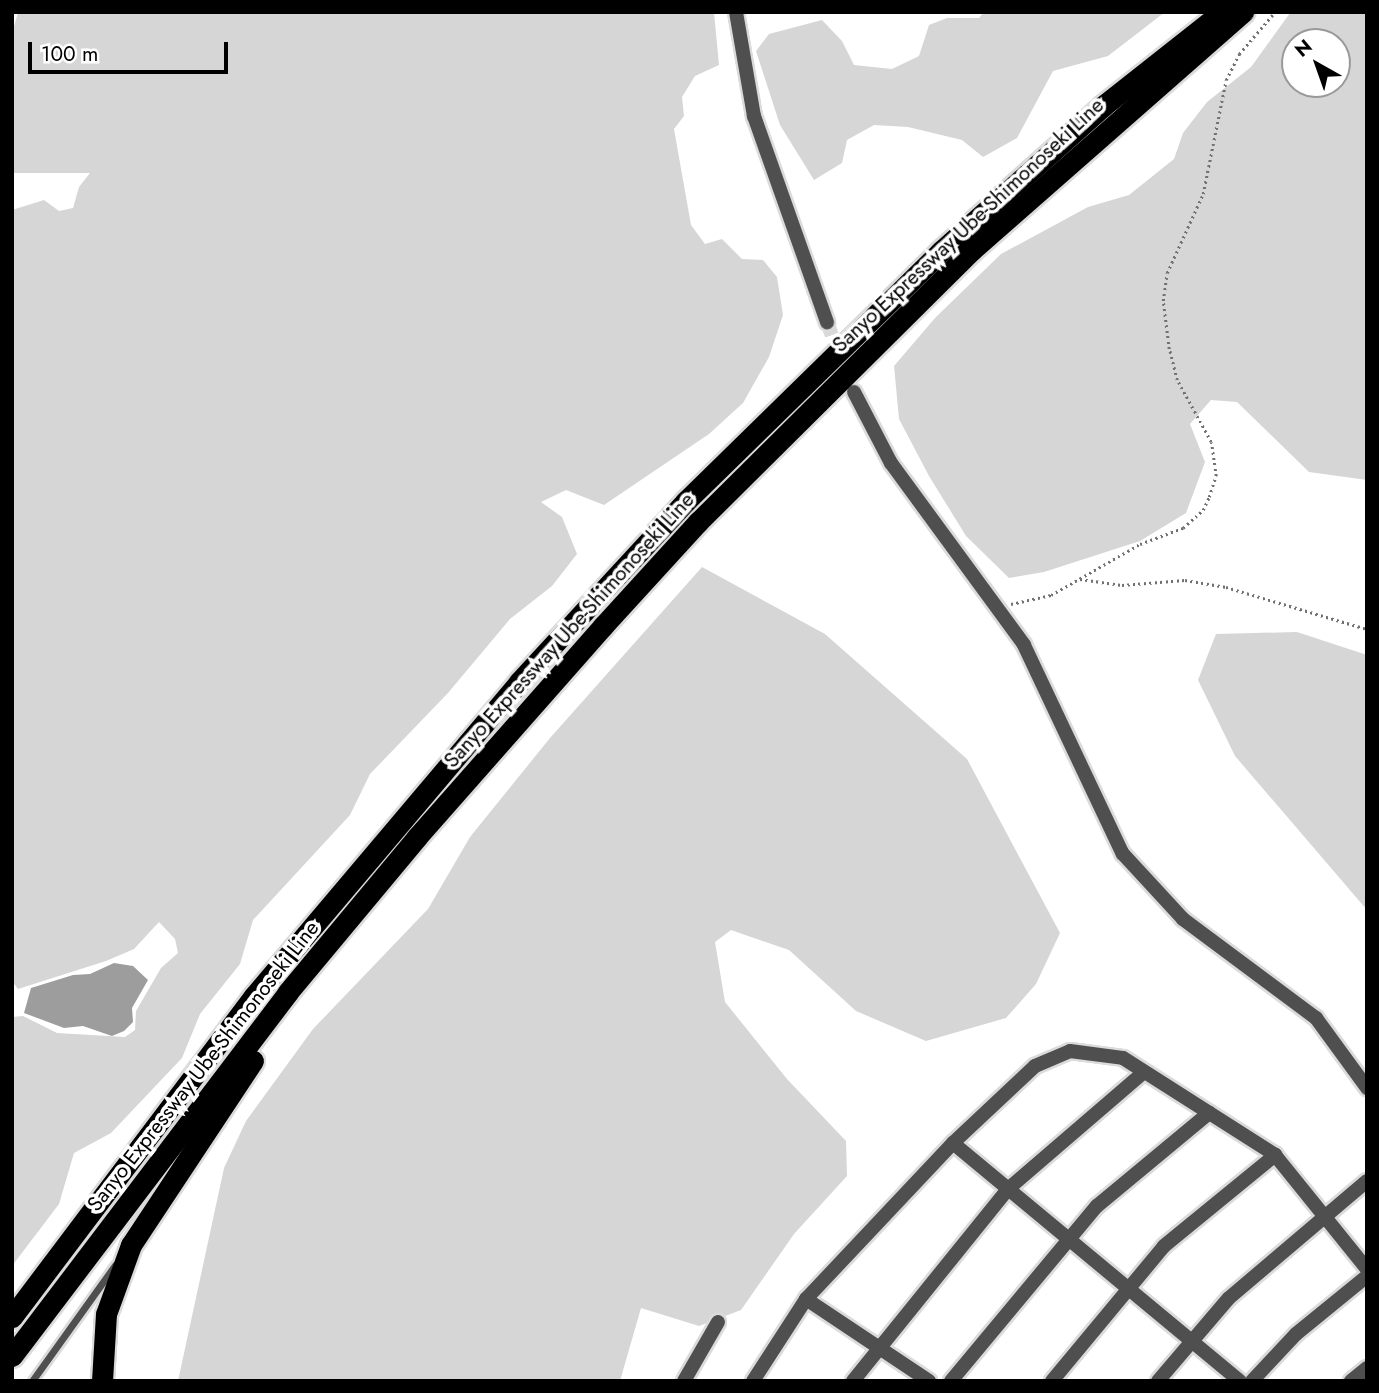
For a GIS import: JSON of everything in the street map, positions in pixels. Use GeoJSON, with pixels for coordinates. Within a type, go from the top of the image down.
{"type":"FeatureCollection","features":[{"type":"Feature","properties":{"kind":"highway","name":"Sanyo Expressway Ube-Shimonoseki Line"},"geometry":{"type":"LineString","coordinates":[[12,1317],[254,996],[519,682],[686,501],[941,251],[1103,106],[1222,12]]}},
{"type":"Feature","properties":{"kind":"highway","name":"Sanyo Expressway Ube-Shimonoseki Line"},"geometry":{"type":"LineString","coordinates":[[12,1356],[175,1137],[417,837],[698,522],[878,341],[1082,149],[1243,12]]}},
{"type":"Feature","properties":{"kind":"highway"},"geometry":{"type":"LineString","coordinates":[[102,1381],[106,1314],[131,1245],[227,1095],[417,837]]}},
{"type":"Feature","properties":{"kind":"street"},"geometry":{"type":"LineString","coordinates":[[736,12],[754,116],[827,322]]}},
{"type":"Feature","properties":{"kind":"street"},"geometry":{"type":"LineString","coordinates":[[854,392],[891,463],[1002,609],[1046,687],[1124,854],[1183,919],[1316,1018],[1367,1088]]}},
{"type":"Feature","properties":{"kind":"street"},"geometry":{"type":"LineString","coordinates":[[753,1381],[806,1299],[953,1143],[996,1099],[1053,1056],[1069,1051],[1105,1052],[1144,1072],[1275,1155],[1367,1269]]}},
{"type":"Feature","properties":{"kind":"street"},"geometry":{"type":"LineString","coordinates":[[853,1381],[878,1346],[1008,1189],[1144,1072]]}},
{"type":"Feature","properties":{"kind":"street"},"geometry":{"type":"LineString","coordinates":[[951,1381],[1097,1206],[1209,1113]]}},
{"type":"Feature","properties":{"kind":"street"},"geometry":{"type":"LineString","coordinates":[[953,1143],[1240,1381]]}},
{"type":"Feature","properties":{"kind":"street"},"geometry":{"type":"LineString","coordinates":[[1052,1381],[1164,1246],[1275,1155]]}},
{"type":"Feature","properties":{"kind":"street"},"geometry":{"type":"LineString","coordinates":[[1158,1381],[1192,1340],[1272,1257],[1367,1181]]}},
{"type":"Feature","properties":{"kind":"street"},"geometry":{"type":"LineString","coordinates":[[1252,1381],[1296,1334],[1367,1276]]}},
{"type":"Feature","properties":{"kind":"street"},"geometry":{"type":"LineString","coordinates":[[806,1299],[929,1381]]}},
{"type":"Feature","properties":{"kind":"street"},"geometry":{"type":"LineString","coordinates":[[684,1381],[718,1322]]}},
{"type":"Feature","properties":{"kind":"street"},"geometry":{"type":"LineString","coordinates":[[1351,1381],[1367,1368]]}},
{"type":"Feature","properties":{"kind":"lane"},"geometry":{"type":"LineString","coordinates":[[32,1381],[131,1245]]}},
{"type":"Feature","properties":{"kind":"path"},"geometry":{"type":"LineString","coordinates":[[1002,609],[1018,599],[1051,595],[1140,544],[1183,528],[1203,510],[1209,497],[1216,476],[1211,442],[1177,380],[1169,349],[1163,300],[1167,273],[1203,194],[1226,80],[1239,54],[1275,12]]}},
{"type":"Feature","properties":{"kind":"path"},"geometry":{"type":"LineString","coordinates":[[1080,579],[1122,585],[1185,580],[1226,587],[1367,629]]}},
{"type":"Feature","properties":{"kind":"shaded area"},"geometry":{"type":"Polygon","coordinates":[[[18,12],[714,12],[719,65],[695,76],[682,97],[684,116],[674,129],[691,225],[705,244],[722,239],[742,259],[763,260],[777,277],[783,315],[769,357],[743,403],[709,434],[604,505],[566,490],[541,502],[562,517],[577,554],[552,586],[510,619],[448,693],[370,774],[350,815],[253,920],[240,964],[200,1014],[182,1058],[111,1133],[74,1153],[59,1204],[12,1266],[12,1017],[23,1016],[57,1033],[125,1037],[135,1030],[136,1011],[161,968],[178,953],[175,939],[159,922],[134,949],[106,961],[18,989],[12,981],[12,210],[44,200],[59,211],[73,208],[79,187],[90,173],[12,173],[12,34],[18,12]]]}},
{"type":"Feature","properties":{"kind":"shaded area"},"geometry":{"type":"Polygon","coordinates":[[[984,12],[1165,12],[1108,56],[1053,71],[1017,138],[983,157],[962,140],[908,127],[874,125],[847,140],[842,163],[814,180],[780,125],[756,51],[769,34],[822,20],[842,41],[854,65],[892,69],[919,56],[929,25],[947,18],[979,18],[984,12]]]}},
{"type":"Feature","properties":{"kind":"shaded area"},"geometry":{"type":"Polygon","coordinates":[[[1367,12],[1367,480],[1309,472],[1237,402],[1211,400],[1190,424],[1205,462],[1186,513],[1140,541],[1044,572],[1009,578],[966,536],[929,476],[899,419],[894,366],[935,318],[1001,254],[1088,207],[1129,195],[1174,159],[1183,133],[1207,102],[1251,67],[1290,13],[1367,12]]]}},
{"type":"Feature","properties":{"kind":"shaded area"},"geometry":{"type":"Polygon","coordinates":[[[702,567],[825,634],[967,759],[1060,933],[1036,984],[1006,1018],[926,1041],[856,1011],[789,950],[731,930],[715,942],[725,1002],[787,1079],[846,1141],[847,1176],[794,1234],[741,1310],[699,1326],[641,1308],[620,1381],[178,1381],[224,1168],[246,1121],[313,1029],[428,909],[470,837],[550,738],[702,567]]]}},
{"type":"Feature","properties":{"kind":"shaded area"},"geometry":{"type":"Polygon","coordinates":[[[1297,632],[1367,655],[1367,910],[1235,756],[1198,680],[1216,634],[1297,632]]]}},
{"type":"Feature","properties":{"kind":"shaded area"},"geometry":{"type":"Polygon","coordinates":[[[114,963],[133,966],[148,980],[132,1008],[133,1022],[124,1031],[112,1036],[83,1026],[64,1028],[24,1013],[31,988],[73,975],[90,974],[114,963]]]}},
{"type":"Feature","properties":{"kind":"tunnel"},"geometry":{"type":"LineString","coordinates":[[827,322],[840,357]]}}]}
